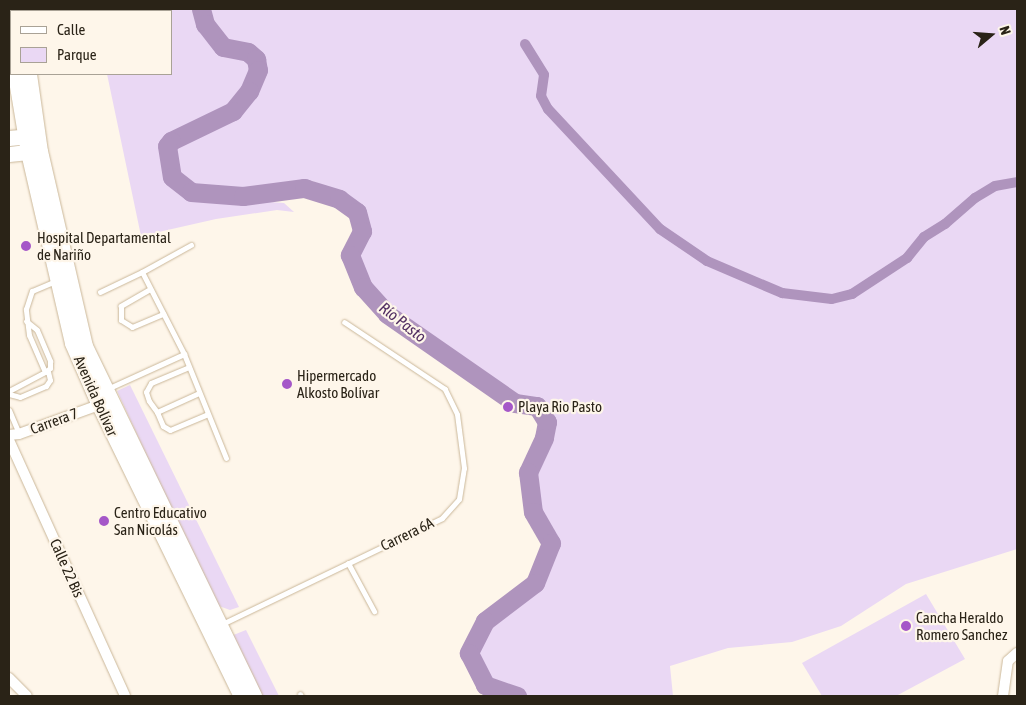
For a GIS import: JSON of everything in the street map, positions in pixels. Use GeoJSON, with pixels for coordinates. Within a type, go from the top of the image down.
{"type":"FeatureCollection","features":[{"type":"Feature","properties":{"kind":"main road","name":"Avenida Bolívar"},"geometry":{"type":"LineString","coordinates":[[15,75],[31,136],[72,343],[99,405],[241,696]]}},
{"type":"Feature","properties":{"kind":"main road","name":"Avenida Bolívar"},"geometry":{"type":"LineString","coordinates":[[29,75],[31,136]]}},
{"type":"Feature","properties":{"kind":"main road"},"geometry":{"type":"LineString","coordinates":[[9,138],[31,136]]}},
{"type":"Feature","properties":{"kind":"main road","name":"Avenida Bolívar"},"geometry":{"type":"LineString","coordinates":[[34,152],[85,346],[254,696]]}},
{"type":"Feature","properties":{"kind":"main road"},"geometry":{"type":"LineString","coordinates":[[9,154],[34,152]]}},
{"type":"Feature","properties":{"kind":"street","name":"Carrera 7"},"geometry":{"type":"LineString","coordinates":[[14,435],[99,405]]}},
{"type":"Feature","properties":{"kind":"street","name":"Calle 22 Bis"},"geometry":{"type":"LineString","coordinates":[[9,440],[125,696]]}},
{"type":"Feature","properties":{"kind":"street"},"geometry":{"type":"LineString","coordinates":[[1003,696],[1008,661],[1016,653]]}},
{"type":"Feature","properties":{"kind":"street"},"geometry":{"type":"LineString","coordinates":[[9,679],[27,696]]}},
{"type":"Feature","properties":{"kind":"lane"},"geometry":{"type":"LineString","coordinates":[[100,292],[142,272],[191,245]]}},
{"type":"Feature","properties":{"kind":"lane"},"geometry":{"type":"LineString","coordinates":[[142,272],[184,354],[226,458]]}},
{"type":"Feature","properties":{"kind":"lane"},"geometry":{"type":"LineString","coordinates":[[9,392],[20,397],[46,386],[50,380],[26,321],[27,302],[32,291],[58,280]]}},
{"type":"Feature","properties":{"kind":"lane"},"geometry":{"type":"LineString","coordinates":[[150,289],[121,306],[121,320],[132,326],[163,314]]}},
{"type":"Feature","properties":{"kind":"lane"},"geometry":{"type":"LineString","coordinates":[[9,392],[46,371],[50,361],[37,330],[26,321]]}},
{"type":"Feature","properties":{"kind":"lane","name":"Carrera 6A"},"geometry":{"type":"LineString","coordinates":[[220,625],[442,518],[459,499],[464,468],[456,414],[445,389],[344,322]]}},
{"type":"Feature","properties":{"kind":"lane"},"geometry":{"type":"LineString","coordinates":[[106,389],[184,354]]}},
{"type":"Feature","properties":{"kind":"lane"},"geometry":{"type":"LineString","coordinates":[[189,367],[148,386],[146,392],[163,426],[170,430],[208,414]]}},
{"type":"Feature","properties":{"kind":"lane"},"geometry":{"type":"LineString","coordinates":[[157,412],[199,393]]}},
{"type":"Feature","properties":{"kind":"lane"},"geometry":{"type":"LineString","coordinates":[[9,410],[14,435]]}},
{"type":"Feature","properties":{"kind":"lane"},"geometry":{"type":"LineString","coordinates":[[348,563],[374,611]]}},
{"type":"Feature","properties":{"kind":"green space"},"geometry":{"type":"Polygon","coordinates":[[[197,9],[207,31],[222,51],[245,53],[254,61],[254,73],[244,95],[227,111],[173,136],[165,146],[170,179],[185,192],[201,197],[284,203],[294,212],[277,210],[216,219],[141,236],[107,75],[172,75],[172,10],[128,10],[197,9]]]}},
{"type":"Feature","properties":{"kind":"green space"},"geometry":{"type":"Polygon","coordinates":[[[203,9],[1017,9],[1017,549],[906,584],[841,626],[792,642],[728,648],[670,666],[673,696],[517,696],[485,685],[469,653],[490,618],[535,583],[551,543],[533,512],[528,472],[544,438],[547,422],[537,406],[515,403],[387,314],[363,287],[354,256],[366,235],[360,211],[345,194],[312,181],[244,193],[190,187],[174,174],[169,144],[235,112],[258,85],[265,66],[252,50],[225,46],[206,22],[203,9]]]}},
{"type":"Feature","properties":{"kind":"green space"},"geometry":{"type":"Polygon","coordinates":[[[130,385],[239,607],[230,610],[219,606],[211,596],[117,391],[130,385]]]}},
{"type":"Feature","properties":{"kind":"green space","name":"Cancha Heraldo Romero Sanchez"},"geometry":{"type":"Polygon","coordinates":[[[926,594],[965,659],[896,696],[822,696],[802,663],[926,594]]]}},
{"type":"Feature","properties":{"kind":"green space"},"geometry":{"type":"Polygon","coordinates":[[[246,630],[279,696],[259,696],[231,636],[246,630]]]}},
{"type":"Feature","properties":{"kind":"waterway","name":"Río Pasto"},"geometry":{"type":"LineString","coordinates":[[201,9],[205,24],[223,47],[248,52],[256,59],[258,70],[249,91],[233,111],[171,141],[167,146],[172,177],[191,192],[243,196],[304,188],[339,199],[357,212],[362,231],[350,255],[363,287],[387,314],[515,403],[537,406],[547,422],[544,438],[528,472],[533,512],[551,543],[535,583],[485,621],[469,653],[485,685],[517,696]]}},
{"type":"Feature","properties":{"kind":"waterway"},"geometry":{"type":"LineString","coordinates":[[525,44],[544,75],[541,96],[548,109],[660,229],[707,261],[782,293],[832,299],[852,294],[907,258],[924,237],[945,224],[975,198],[995,186],[1017,182]]}},
{"type":"Feature","properties":{"kind":"place","name":"Hospital Departamental de Nariño"},"geometry":{"type":"Point","coordinates":[26,246]}},
{"type":"Feature","properties":{"kind":"place","name":"Hipermercado Alkosto Bolívar"},"geometry":{"type":"Point","coordinates":[287,384]}},
{"type":"Feature","properties":{"kind":"place","name":"Playa Rio Pasto"},"geometry":{"type":"Point","coordinates":[508,407]}},
{"type":"Feature","properties":{"kind":"place","name":"Centro Educativo San Nicolás"},"geometry":{"type":"Point","coordinates":[104,521]}},
{"type":"Feature","properties":{"kind":"place","name":"Cancha Heraldo Romero Sanchez"},"geometry":{"type":"Point","coordinates":[906,626]}}]}
